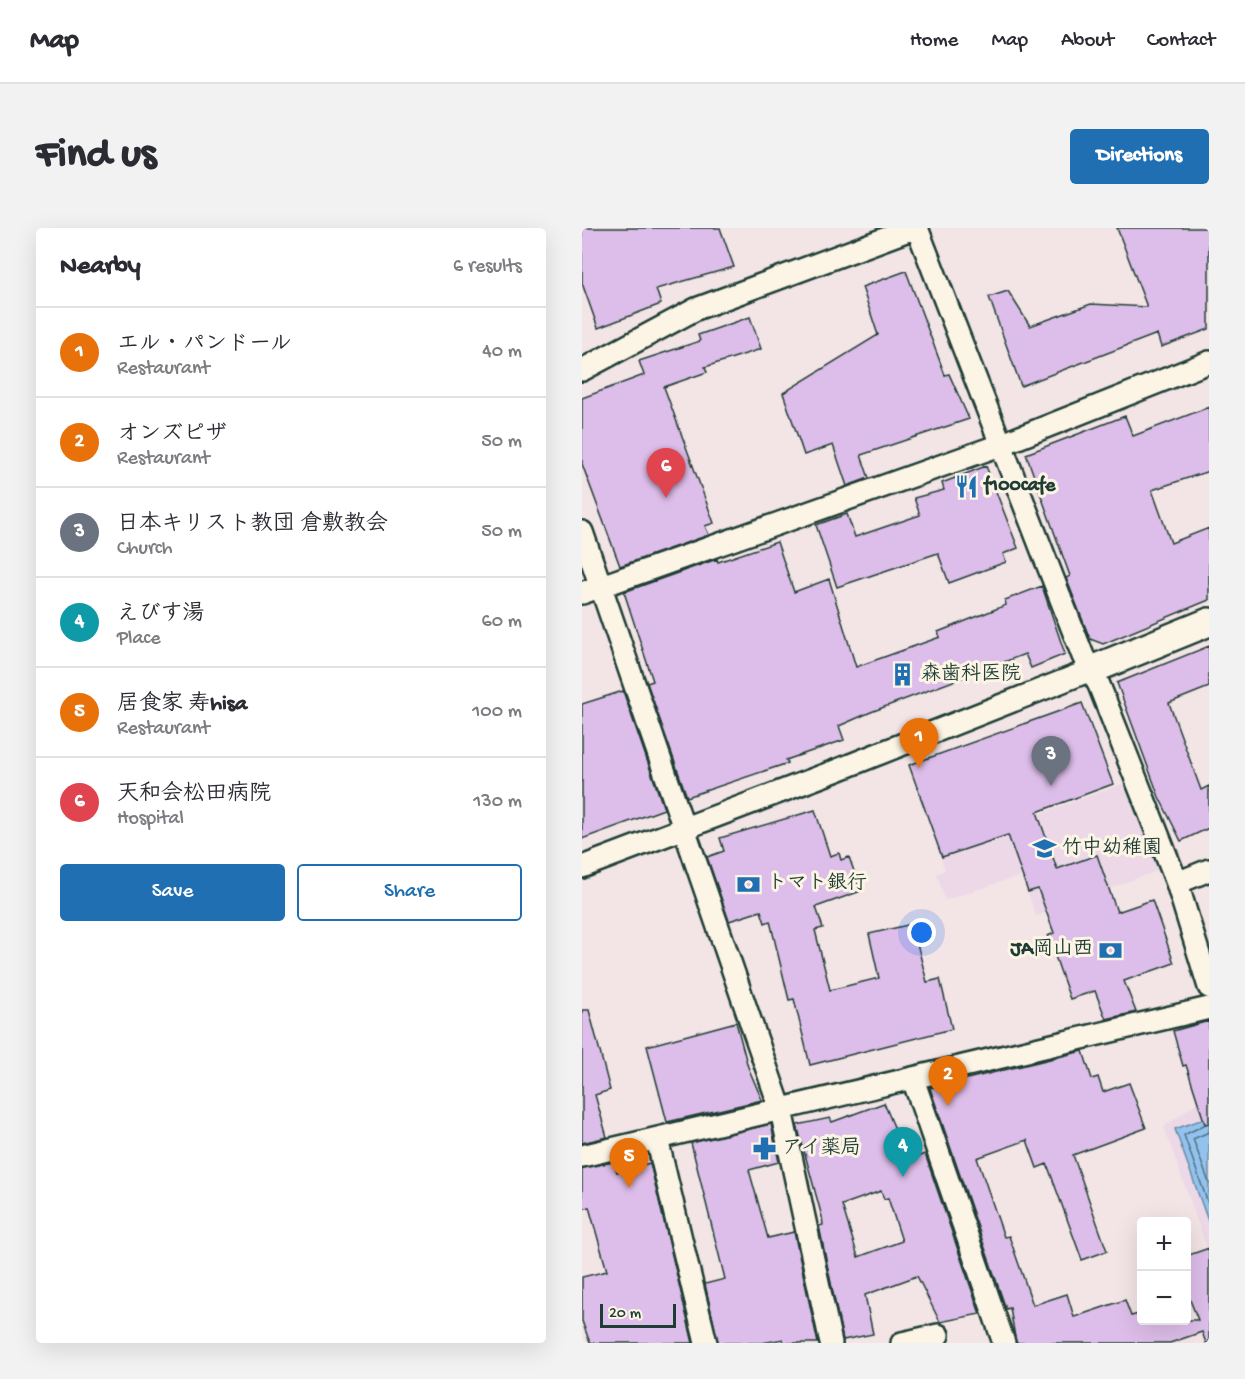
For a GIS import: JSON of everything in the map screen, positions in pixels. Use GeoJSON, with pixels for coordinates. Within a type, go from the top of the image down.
{"type":"FeatureCollection","features":[{"type":"Feature","properties":{"kind":"street"},"geometry":{"type":"LineString","coordinates":[[582,370],[696,309],[916,228],[1000,445],[1090,670],[1099,685],[1177,883],[1209,987]]}},
{"type":"Feature","properties":{"kind":"street"},"geometry":{"type":"LineString","coordinates":[[592,590],[1000,445],[1209,362]]}},
{"type":"Feature","properties":{"kind":"street"},"geometry":{"type":"LineString","coordinates":[[582,532],[592,590],[685,828],[781,1110],[831,1343]]}},
{"type":"Feature","properties":{"kind":"street"},"geometry":{"type":"LineString","coordinates":[[582,867],[1209,622]]}},
{"type":"Feature","properties":{"kind":"street"},"geometry":{"type":"LineString","coordinates":[[1177,883],[1209,870]]}},
{"type":"Feature","properties":{"kind":"street"},"geometry":{"type":"LineString","coordinates":[[582,1156],[1209,1008]]}},
{"type":"Feature","properties":{"kind":"street"},"geometry":{"type":"LineString","coordinates":[[913,1079],[1004,1343]]}},
{"type":"Feature","properties":{"kind":"street"},"geometry":{"type":"LineString","coordinates":[[657,1139],[706,1343]]}},
{"type":"Feature","properties":{"kind":"street"},"geometry":{"type":"LineString","coordinates":[[902,1343],[938,1335]]}},
{"type":"Feature","properties":{"kind":"shaded area","name":"竹中幼稚園"},"geometry":{"type":"Polygon","coordinates":[[[1126,783],[1159,870],[1036,916],[1022,875],[945,900],[937,874],[945,870],[927,818],[989,796],[1001,828],[1126,783]]]}},
{"type":"Feature","properties":{"kind":"shaded area"},"geometry":{"type":"Polygon","coordinates":[[[1209,1100],[1209,1254],[1164,1127],[1195,1104],[1209,1100]]]}},
{"type":"Feature","properties":{"kind":"water"},"geometry":{"type":"Polygon","coordinates":[[[1209,1117],[1209,1221],[1208,1221],[1175,1129],[1209,1117]]]}},
{"type":"Feature","properties":{"kind":"building"},"geometry":{"type":"Polygon","coordinates":[[[582,228],[720,228],[734,267],[656,289],[661,304],[598,328],[582,283],[582,228]]]}},
{"type":"Feature","properties":{"kind":"building"},"geometry":{"type":"Polygon","coordinates":[[[1117,228],[1209,228],[1209,329],[1161,347],[1157,334],[1021,386],[989,297],[1008,291],[1030,326],[1091,304],[1147,307],[1117,228]]]}},
{"type":"Feature","properties":{"kind":"building"},"geometry":{"type":"Polygon","coordinates":[[[906,271],[945,375],[949,374],[969,419],[861,455],[869,478],[847,486],[833,445],[804,455],[783,393],[878,335],[862,287],[906,271]]]}},
{"type":"Feature","properties":{"kind":"building"},"geometry":{"type":"Polygon","coordinates":[[[750,317],[761,349],[705,367],[707,372],[664,387],[714,523],[705,526],[709,535],[620,566],[582,464],[582,398],[644,375],[639,361],[700,341],[698,335],[750,317]]]}},
{"type":"Feature","properties":{"kind":"building"},"geometry":{"type":"Polygon","coordinates":[[[1209,407],[1209,471],[1152,490],[1171,543],[1209,528],[1209,600],[1103,644],[1090,639],[1066,578],[1070,576],[1026,454],[1125,416],[1133,436],[1209,407]]]}},
{"type":"Feature","properties":{"kind":"building"},"geometry":{"type":"Polygon","coordinates":[[[986,466],[1018,548],[1003,554],[1006,562],[949,583],[938,553],[837,587],[816,525],[847,514],[855,537],[920,515],[914,498],[944,490],[942,483],[986,466]]]}},
{"type":"Feature","properties":{"kind":"building"},"geometry":{"type":"Polygon","coordinates":[[[777,542],[794,592],[829,579],[856,667],[940,637],[938,632],[1006,605],[1005,600],[1042,586],[1065,654],[1031,668],[1025,654],[871,712],[839,726],[844,740],[786,760],[788,763],[687,797],[647,683],[653,681],[624,592],[717,559],[718,562],[777,542]]]}},
{"type":"Feature","properties":{"kind":"building"},"geometry":{"type":"Polygon","coordinates":[[[1209,646],[1209,687],[1169,703],[1201,790],[1209,786],[1209,828],[1181,841],[1159,797],[1117,683],[1209,646]]]}},
{"type":"Feature","properties":{"kind":"building"},"geometry":{"type":"Polygon","coordinates":[[[623,691],[664,809],[582,839],[582,704],[623,691]]]}},
{"type":"Feature","properties":{"kind":"building"},"geometry":{"type":"Polygon","coordinates":[[[1082,703],[1113,784],[1037,812],[1057,869],[1097,855],[1117,912],[1152,900],[1174,963],[1124,981],[1136,1012],[1106,1019],[1095,991],[1070,999],[1048,936],[1054,933],[1038,889],[1028,892],[1008,835],[942,857],[909,765],[1082,703]]]}},
{"type":"Feature","properties":{"kind":"building"},"geometry":{"type":"Polygon","coordinates":[[[815,810],[830,856],[839,853],[841,860],[849,857],[861,891],[816,907],[823,928],[815,930],[830,990],[879,978],[869,934],[912,924],[927,982],[940,979],[952,1029],[810,1065],[794,999],[789,1000],[770,921],[765,923],[761,911],[729,921],[707,857],[724,851],[720,838],[815,810]]]}},
{"type":"Feature","properties":{"kind":"building"},"geometry":{"type":"Polygon","coordinates":[[[582,1010],[589,1010],[610,1090],[595,1095],[607,1137],[582,1143],[582,1010]]]}},
{"type":"Feature","properties":{"kind":"building"},"geometry":{"type":"Polygon","coordinates":[[[1209,1021],[1209,1123],[1205,1124],[1186,1065],[1183,1066],[1173,1031],[1209,1021]]]}},
{"type":"Feature","properties":{"kind":"building"},"geometry":{"type":"Polygon","coordinates":[[[736,1022],[748,1067],[762,1100],[667,1122],[647,1046],[736,1022]]]}},
{"type":"Feature","properties":{"kind":"building"},"geometry":{"type":"Polygon","coordinates":[[[1083,1051],[1092,1079],[1098,1077],[1103,1092],[1129,1083],[1146,1128],[1073,1155],[1107,1251],[1082,1260],[1047,1164],[1037,1168],[1027,1140],[977,1158],[1004,1237],[1009,1236],[1033,1305],[1067,1294],[1074,1317],[1125,1300],[1131,1316],[1137,1314],[1137,1325],[1191,1325],[1191,1320],[1198,1320],[1191,1302],[1191,1254],[1209,1248],[1209,1343],[1206,1343],[1202,1332],[1170,1343],[1016,1343],[1010,1308],[1006,1309],[930,1088],[1083,1051]]]}},
{"type":"Feature","properties":{"kind":"building"},"geometry":{"type":"Polygon","coordinates":[[[884,1103],[908,1160],[925,1154],[980,1314],[940,1322],[917,1276],[865,1295],[873,1334],[843,1340],[819,1226],[823,1225],[822,1217],[797,1125],[830,1118],[832,1122],[884,1103]],[[881,1191],[842,1205],[858,1257],[902,1241],[888,1198],[884,1199],[881,1191]]]}},
{"type":"Feature","properties":{"kind":"building"},"geometry":{"type":"Polygon","coordinates":[[[771,1124],[779,1162],[749,1170],[768,1238],[794,1232],[818,1343],[784,1343],[783,1339],[762,1343],[718,1343],[705,1284],[725,1279],[691,1143],[771,1124]]]}},
{"type":"Feature","properties":{"kind":"building"},"geometry":{"type":"Polygon","coordinates":[[[614,1162],[617,1172],[650,1163],[693,1343],[590,1343],[582,1321],[582,1277],[607,1271],[589,1207],[582,1209],[582,1168],[614,1162]]]}},
{"type":"Feature","properties":{"kind":"place","name":"f100cafe"},"geometry":{"type":"Point","coordinates":[966,486]}},
{"type":"Feature","properties":{"kind":"place","name":"天和会松田病院"},"geometry":{"type":"Point","coordinates":[666,498]}},
{"type":"Feature","properties":{"kind":"place","name":"森歯科医院"},"geometry":{"type":"Point","coordinates":[903,675]}},
{"type":"Feature","properties":{"kind":"place","name":"エル・パンドール"},"geometry":{"type":"Point","coordinates":[919,768]}},
{"type":"Feature","properties":{"kind":"place","name":"日本キリスト教団 倉敷教会"},"geometry":{"type":"Point","coordinates":[1051,786]}},
{"type":"Feature","properties":{"kind":"place","name":"竹中幼稚園"},"geometry":{"type":"Point","coordinates":[1044,849]}},
{"type":"Feature","properties":{"kind":"place","name":"トマト銀行"},"geometry":{"type":"Point","coordinates":[749,884]}},
{"type":"Feature","properties":{"kind":"place","name":"JA岡山西"},"geometry":{"type":"Point","coordinates":[1111,950]}},
{"type":"Feature","properties":{"kind":"place","name":"オンズピザ"},"geometry":{"type":"Point","coordinates":[948,1106]}},
{"type":"Feature","properties":{"kind":"place","name":"アイ薬局"},"geometry":{"type":"Point","coordinates":[764,1149]}},
{"type":"Feature","properties":{"kind":"place","name":"えびす湯"},"geometry":{"type":"Point","coordinates":[903,1177]}},
{"type":"Feature","properties":{"kind":"place","name":"居食家 寿hisa"},"geometry":{"type":"Point","coordinates":[629,1188]}}]}
